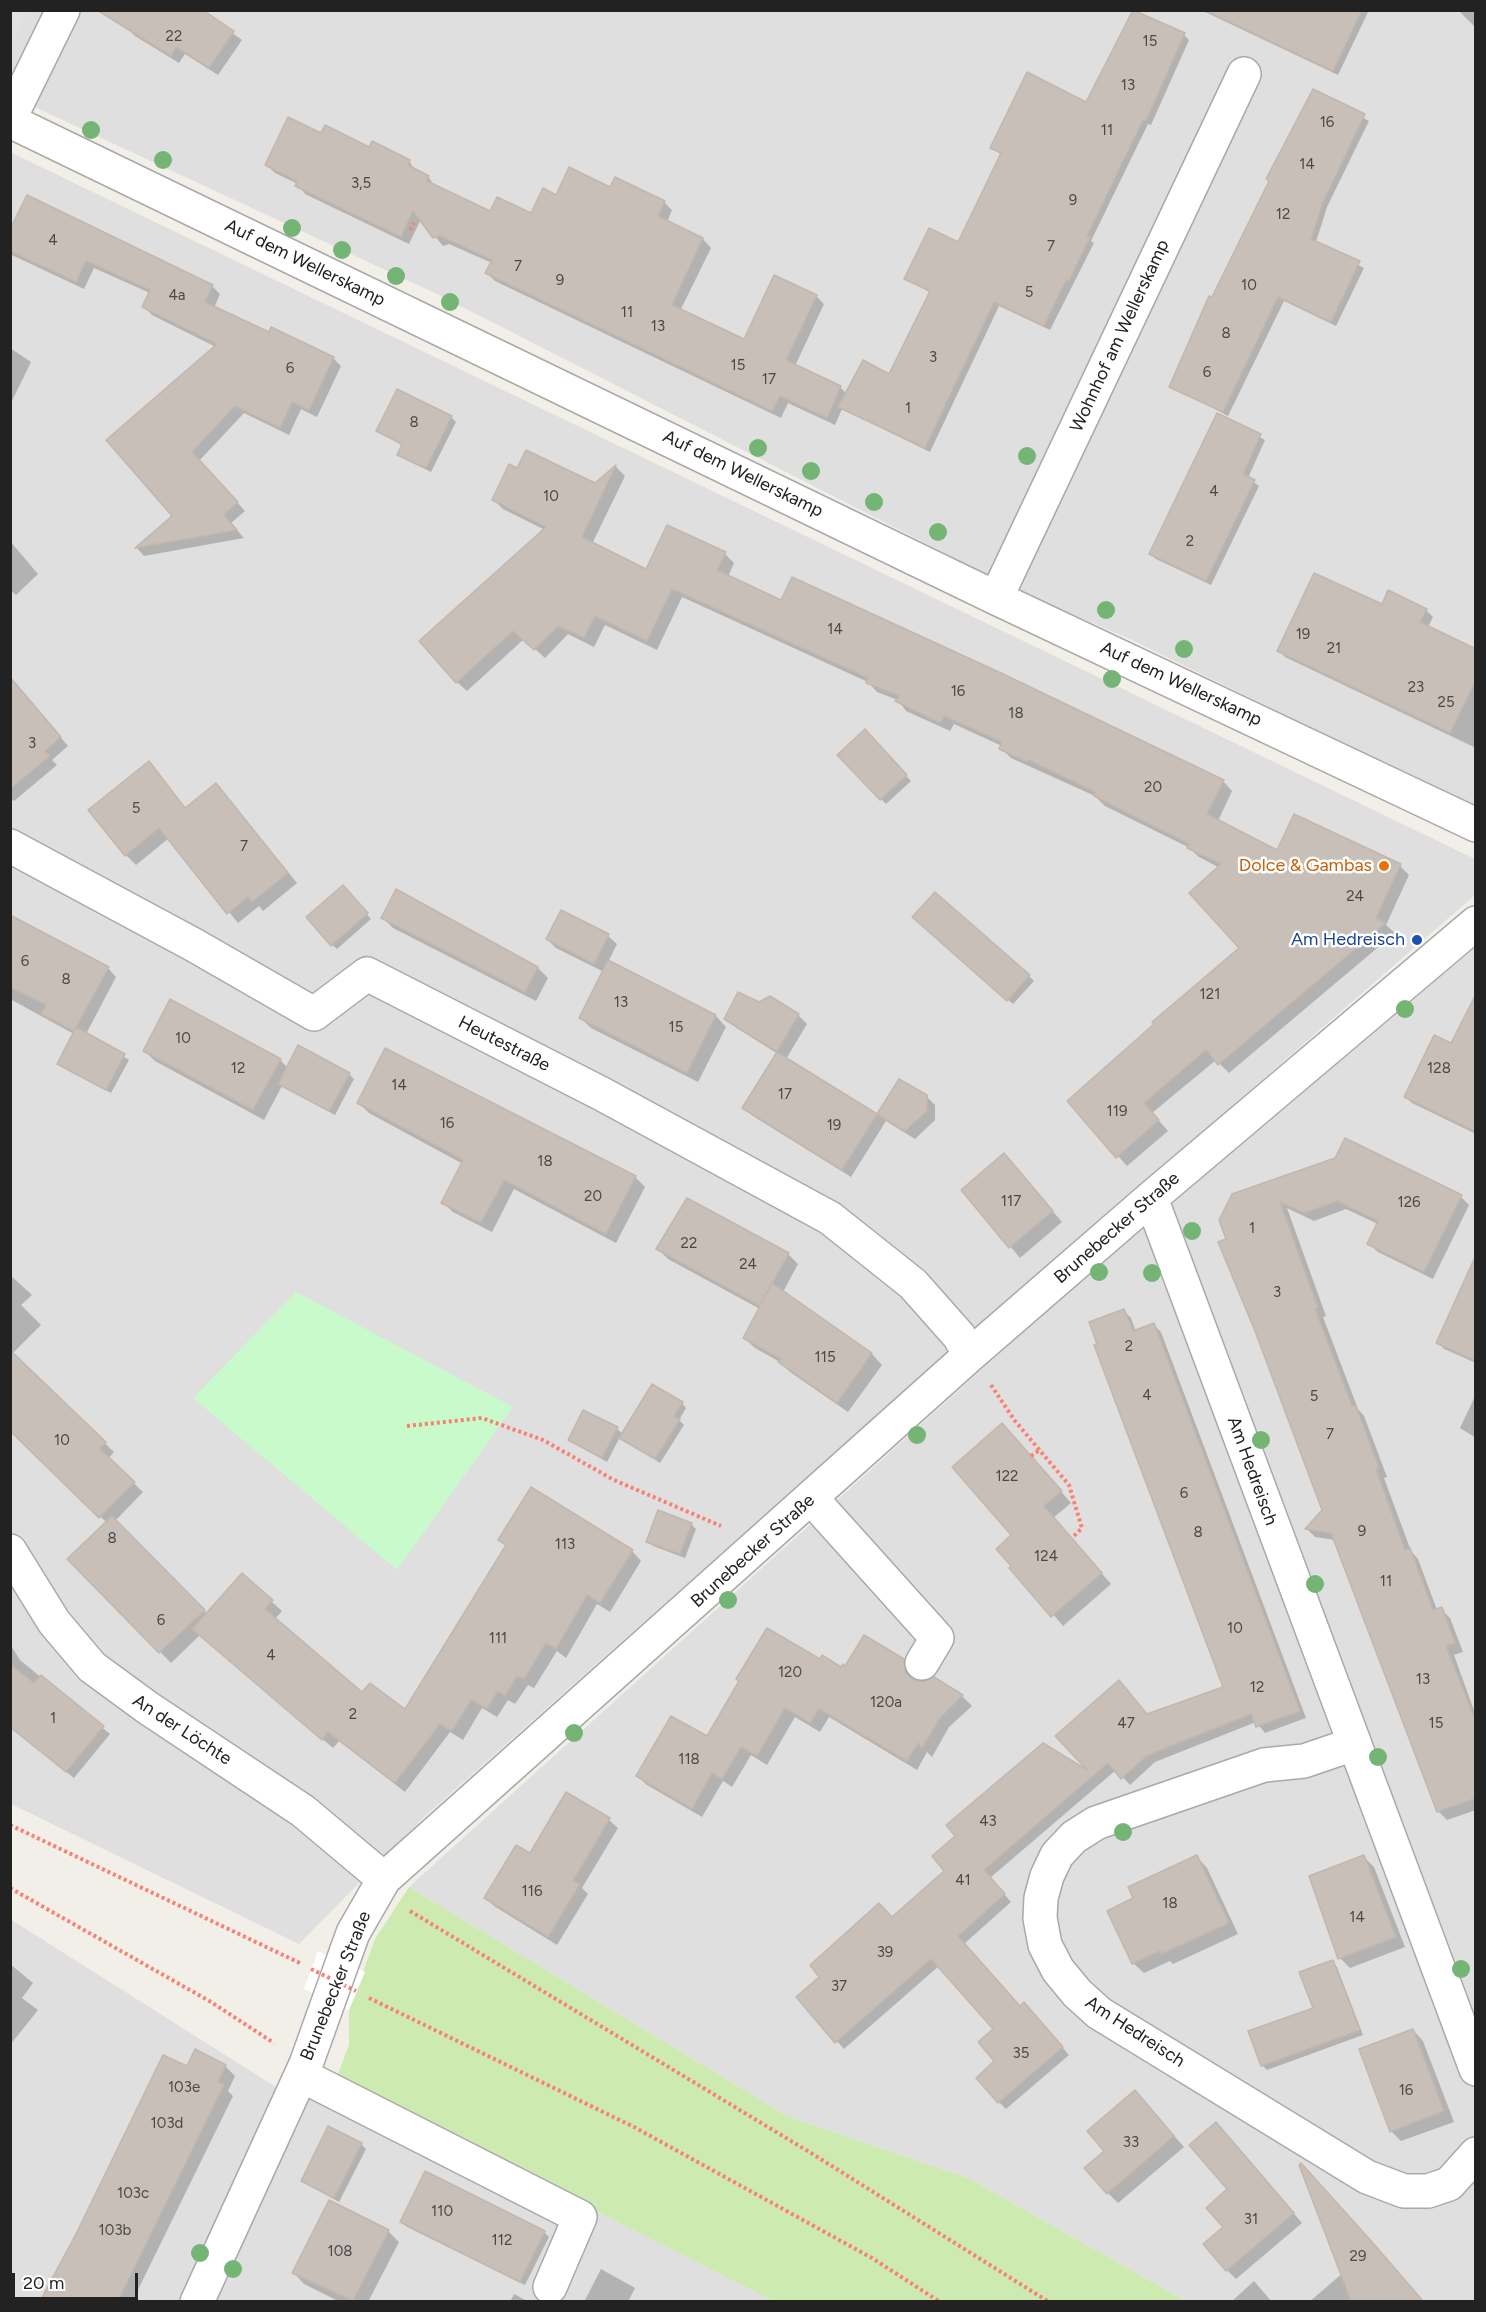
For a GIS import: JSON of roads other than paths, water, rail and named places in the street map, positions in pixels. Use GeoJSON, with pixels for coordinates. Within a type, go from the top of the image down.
{"type":"FeatureCollection","features":[{"type":"Feature","properties":{"kind":"street"},"geometry":{"type":"LineString","coordinates":[[10,120],[63,10]]}},
{"type":"Feature","properties":{"kind":"street","name":"Wohnhof am Wellerskamp"},"geometry":{"type":"LineString","coordinates":[[996,598],[1244,74]]}},
{"type":"Feature","properties":{"kind":"street","name":"Auf dem Wellerskamp"},"geometry":{"type":"LineString","coordinates":[[10,120],[996,598],[1476,825]]}},
{"type":"Feature","properties":{"kind":"street","name":"Heutestraße"},"geometry":{"type":"LineString","coordinates":[[10,846],[194,945],[314,1014],[367,974],[602,1094],[830,1218],[913,1284],[959,1336],[970,1355]]}},
{"type":"Feature","properties":{"kind":"street","name":"Brunebecker Straße"},"geometry":{"type":"LineString","coordinates":[[197,2301],[303,2069],[353,1933],[380,1884],[970,1355],[1151,1198],[1476,923]]}},
{"type":"Feature","properties":{"kind":"street","name":"Am Hedreisch"},"geometry":{"type":"LineString","coordinates":[[1151,1198],[1476,2069]]}},
{"type":"Feature","properties":{"kind":"street"},"geometry":{"type":"LineString","coordinates":[[812,1499],[937,1638],[922,1663]]}},
{"type":"Feature","properties":{"kind":"street","name":"An der Löchte"},"geometry":{"type":"LineString","coordinates":[[10,1551],[54,1622],[93,1667],[148,1708],[303,1811],[380,1884]]}},
{"type":"Feature","properties":{"kind":"street","name":"Am Hedreisch"},"geometry":{"type":"LineString","coordinates":[[1354,1744],[1304,1761],[1264,1765],[1096,1823],[1074,1837],[1057,1855],[1047,1876],[1041,1898],[1040,1918],[1045,1945],[1058,1970],[1077,1993],[1099,2013],[1367,2177],[1404,2191],[1428,2191],[1449,2184],[1476,2154]]}},
{"type":"Feature","properties":{"kind":"street"},"geometry":{"type":"LineString","coordinates":[[303,2069],[580,2217],[550,2287]]}},
{"type":"Feature","properties":{"kind":"place","name":"Dolce & Gambas"},"geometry":{"type":"Point","coordinates":[1384,866]}},
{"type":"Feature","properties":{"kind":"place","name":"Am Hedreisch"},"geometry":{"type":"Point","coordinates":[1417,940]}}]}
